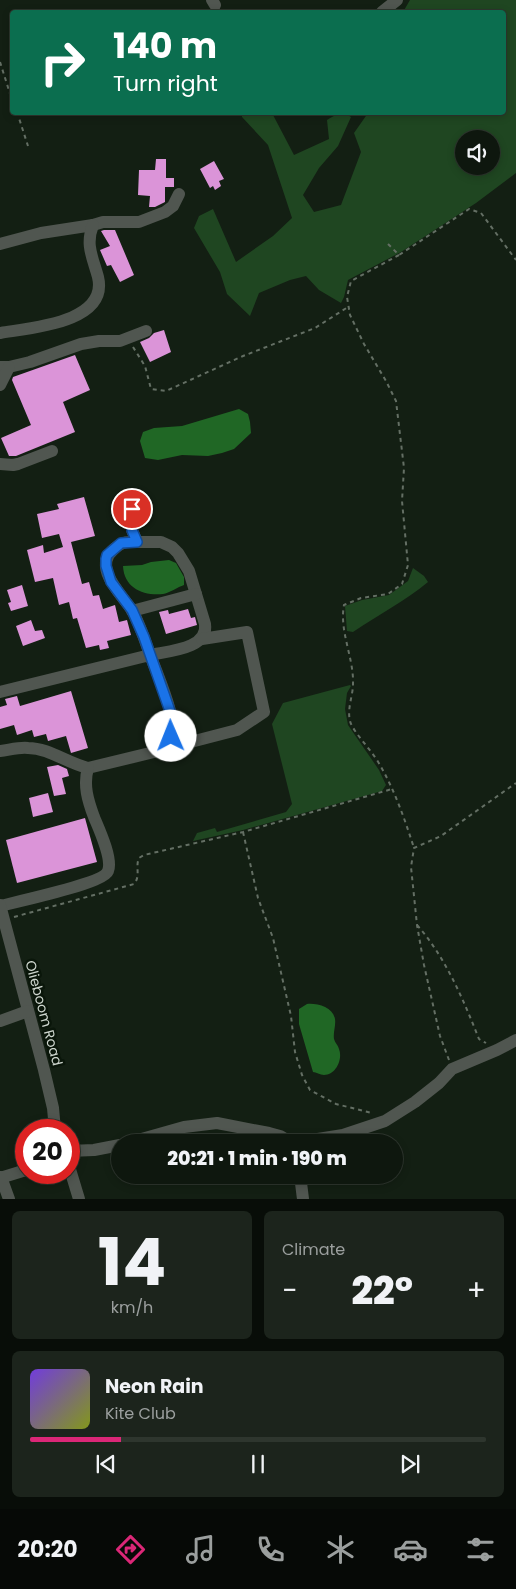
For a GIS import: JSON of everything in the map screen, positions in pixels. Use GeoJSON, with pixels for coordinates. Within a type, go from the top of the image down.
{"type":"FeatureCollection","features":[{"type":"Feature","properties":{"kind":"street"},"geometry":{"type":"LineString","coordinates":[[384,10],[397,0]]}},
{"type":"Feature","properties":{"kind":"street"},"geometry":{"type":"LineString","coordinates":[[0,244],[41,233],[103,222],[139,222],[165,212],[173,206],[180,194]]}},
{"type":"Feature","properties":{"kind":"street"},"geometry":{"type":"LineString","coordinates":[[0,333],[56,323],[76,316],[90,306],[99,290],[99,280],[89,246],[93,225]]}},
{"type":"Feature","properties":{"kind":"street"},"geometry":{"type":"LineString","coordinates":[[0,385],[4,367],[30,362],[81,344],[99,341],[120,342],[146,331]]}},
{"type":"Feature","properties":{"kind":"street"},"geometry":{"type":"LineString","coordinates":[[0,464],[12,466],[52,451]]}},
{"type":"Feature","properties":{"kind":"street"},"geometry":{"type":"LineString","coordinates":[[132,509],[132,530],[137,542]]}},
{"type":"Feature","properties":{"kind":"street"},"geometry":{"type":"LineString","coordinates":[[0,751],[27,747],[43,750],[78,766],[88,768],[162,749],[171,736],[173,728],[171,714],[150,655],[132,610],[111,582],[106,566],[106,559],[110,552],[121,543],[161,542],[172,547],[178,554],[189,571],[203,615],[206,629],[202,639]]}},
{"type":"Feature","properties":{"kind":"street"},"geometry":{"type":"LineString","coordinates":[[132,610],[196,594]]}},
{"type":"Feature","properties":{"kind":"street"},"geometry":{"type":"LineString","coordinates":[[0,692],[180,648],[194,644],[202,639],[247,632],[264,712],[237,730],[183,744],[171,736]]}},
{"type":"Feature","properties":{"kind":"street"},"geometry":{"type":"LineString","coordinates":[[0,905],[91,882],[107,874],[109,870],[108,859],[89,804],[85,779],[88,768]]}},
{"type":"Feature","properties":{"kind":"street","name":"Olieboom Road"},"geometry":{"type":"LineString","coordinates":[[0,905],[53,1108],[54,1119]]}},
{"type":"Feature","properties":{"kind":"street"},"geometry":{"type":"LineString","coordinates":[[0,1020],[28,1011]]}},
{"type":"Feature","properties":{"kind":"street"},"geometry":{"type":"LineString","coordinates":[[346,1134],[384,1121],[415,1102],[439,1083],[452,1069],[516,1040]]}},
{"type":"Feature","properties":{"kind":"street"},"geometry":{"type":"LineString","coordinates":[[159,1134],[184,1127],[208,1124],[226,1124],[273,1134]]}},
{"type":"Feature","properties":{"kind":"street"},"geometry":{"type":"LineString","coordinates":[[80,1151],[111,1147]]}},
{"type":"Feature","properties":{"kind":"street"},"geometry":{"type":"LineString","coordinates":[[9,1199],[1,1178],[15,1174]]}},
{"type":"Feature","properties":{"kind":"street"},"geometry":{"type":"LineString","coordinates":[[74,1184],[79,1199]]}},
{"type":"Feature","properties":{"kind":"street"},"geometry":{"type":"LineString","coordinates":[[301,1184],[303,1199]]}},
{"type":"Feature","properties":{"kind":"path"},"geometry":{"type":"LineString","coordinates":[[0,62],[10,94]]}},
{"type":"Feature","properties":{"kind":"path"},"geometry":{"type":"LineString","coordinates":[[18,115],[28,146]]}},
{"type":"Feature","properties":{"kind":"path"},"geometry":{"type":"LineString","coordinates":[[452,1069],[440,1036],[417,925],[411,867],[414,848],[398,801],[377,760],[351,724],[352,665],[347,645],[344,605],[347,602],[361,598],[388,594],[402,584],[408,565],[402,501],[404,468],[396,401],[350,315],[347,297],[351,281],[368,270],[399,255],[469,209],[480,214],[516,260]]}},
{"type":"Feature","properties":{"kind":"path"},"geometry":{"type":"LineString","coordinates":[[388,244],[399,255]]}},
{"type":"Feature","properties":{"kind":"path"},"geometry":{"type":"LineString","coordinates":[[120,342],[133,347],[145,366],[151,389],[166,391],[243,356],[315,328],[348,307]]}},
{"type":"Feature","properties":{"kind":"path"},"geometry":{"type":"LineString","coordinates":[[414,848],[441,836],[516,783]]}},
{"type":"Feature","properties":{"kind":"path"},"geometry":{"type":"LineString","coordinates":[[4,920],[134,884],[138,877],[137,862],[144,855],[243,832],[392,790]]}},
{"type":"Feature","properties":{"kind":"path"},"geometry":{"type":"LineString","coordinates":[[243,832],[258,898],[273,938],[291,1016],[295,1052],[302,1075],[310,1090],[336,1104],[373,1113],[384,1121]]}},
{"type":"Feature","properties":{"kind":"path"},"geometry":{"type":"LineString","coordinates":[[417,925],[428,937],[446,964],[479,1039],[497,1050]]}},
{"type":"Feature","properties":{"kind":"shaded area"},"geometry":{"type":"Polygon","coordinates":[[[410,0],[516,0],[516,173],[476,203],[401,252],[348,280],[341,303],[319,290],[306,276],[290,280],[259,293],[250,316],[227,294],[220,272],[194,228],[199,216],[213,209],[236,262],[273,236],[292,218],[268,145],[242,115],[273,115],[294,155],[329,139],[327,120],[337,115],[351,117],[338,146],[319,168],[303,195],[314,212],[341,205],[361,152],[354,133],[367,115],[506,115],[506,10],[404,10],[410,0]]]}},
{"type":"Feature","properties":{"kind":"shaded area"},"geometry":{"type":"Polygon","coordinates":[[[239,409],[248,414],[251,433],[234,449],[208,456],[182,455],[158,460],[145,458],[140,441],[143,432],[154,428],[182,426],[239,409]]]}},
{"type":"Feature","properties":{"kind":"shaded area"},"geometry":{"type":"Polygon","coordinates":[[[169,560],[176,563],[184,577],[184,585],[163,594],[148,594],[136,589],[124,574],[123,566],[169,560]]]}},
{"type":"Feature","properties":{"kind":"shaded area"},"geometry":{"type":"Polygon","coordinates":[[[413,568],[424,576],[428,582],[401,602],[353,632],[347,631],[345,606],[362,600],[389,595],[408,581],[413,568]]]}},
{"type":"Feature","properties":{"kind":"shaded area"},"geometry":{"type":"Polygon","coordinates":[[[350,685],[345,709],[348,725],[379,770],[386,785],[382,791],[243,830],[193,841],[197,833],[215,828],[217,832],[286,812],[292,804],[272,724],[283,703],[350,685]]]}},
{"type":"Feature","properties":{"kind":"shaded area"},"geometry":{"type":"Polygon","coordinates":[[[307,1004],[324,1007],[334,1015],[334,1039],[339,1048],[340,1057],[338,1066],[328,1074],[323,1075],[313,1072],[299,1024],[299,1009],[307,1004]]]}},
{"type":"Feature","properties":{"kind":"building"},"geometry":{"type":"Polygon","coordinates":[[[156,159],[166,159],[166,178],[174,178],[174,187],[165,187],[165,202],[155,207],[149,207],[150,196],[138,195],[139,170],[155,170],[156,159]]]}},
{"type":"Feature","properties":{"kind":"building"},"geometry":{"type":"Polygon","coordinates":[[[214,161],[224,179],[219,181],[221,186],[215,190],[213,186],[210,188],[200,169],[214,161]]]}},
{"type":"Feature","properties":{"kind":"building"},"geometry":{"type":"Polygon","coordinates":[[[115,230],[134,275],[120,282],[111,265],[107,266],[100,250],[110,246],[101,231],[115,230]]]}},
{"type":"Feature","properties":{"kind":"building"},"geometry":{"type":"Polygon","coordinates":[[[164,330],[171,352],[150,362],[140,342],[149,338],[154,333],[164,330]]]}},
{"type":"Feature","properties":{"kind":"building"},"geometry":{"type":"Polygon","coordinates":[[[75,355],[90,390],[63,402],[75,432],[16,456],[9,456],[1,438],[31,425],[12,380],[13,377],[75,355]]]}},
{"type":"Feature","properties":{"kind":"building"},"geometry":{"type":"Polygon","coordinates":[[[84,497],[95,536],[71,542],[82,584],[89,582],[93,596],[99,595],[103,609],[115,605],[119,622],[127,620],[131,635],[107,641],[109,648],[100,650],[99,645],[86,648],[77,618],[73,619],[69,602],[59,605],[53,578],[35,582],[27,550],[43,545],[44,553],[63,547],[59,534],[42,538],[37,514],[59,509],[57,504],[84,497]]]}},
{"type":"Feature","properties":{"kind":"building"},"geometry":{"type":"Polygon","coordinates":[[[22,585],[28,606],[11,611],[8,603],[11,602],[7,590],[22,585]]]}},
{"type":"Feature","properties":{"kind":"building"},"geometry":{"type":"Polygon","coordinates":[[[188,609],[191,618],[195,617],[197,625],[166,634],[159,612],[168,610],[169,614],[188,609]]]}},
{"type":"Feature","properties":{"kind":"building"},"geometry":{"type":"Polygon","coordinates":[[[31,620],[35,631],[42,630],[45,638],[23,646],[16,626],[31,620]]]}},
{"type":"Feature","properties":{"kind":"building"},"geometry":{"type":"Polygon","coordinates":[[[71,691],[88,748],[71,753],[66,736],[48,741],[46,734],[34,737],[32,730],[17,735],[14,725],[0,729],[0,707],[7,705],[5,699],[17,696],[20,706],[71,691]]]}},
{"type":"Feature","properties":{"kind":"building"},"geometry":{"type":"Polygon","coordinates":[[[58,765],[67,769],[69,776],[62,778],[66,794],[54,796],[47,767],[58,765]]]}},
{"type":"Feature","properties":{"kind":"building"},"geometry":{"type":"Polygon","coordinates":[[[48,793],[53,812],[33,817],[29,798],[48,793]]]}},
{"type":"Feature","properties":{"kind":"building"},"geometry":{"type":"Polygon","coordinates":[[[85,818],[97,862],[17,883],[6,840],[85,818]]]}},
{"type":"Feature","properties":{"kind":"route"},"geometry":{"type":"LineString","coordinates":[[132,509],[132,530],[137,542],[121,543],[107,555],[106,566],[111,582],[132,610],[144,637],[173,720],[171,736]]}}]}
